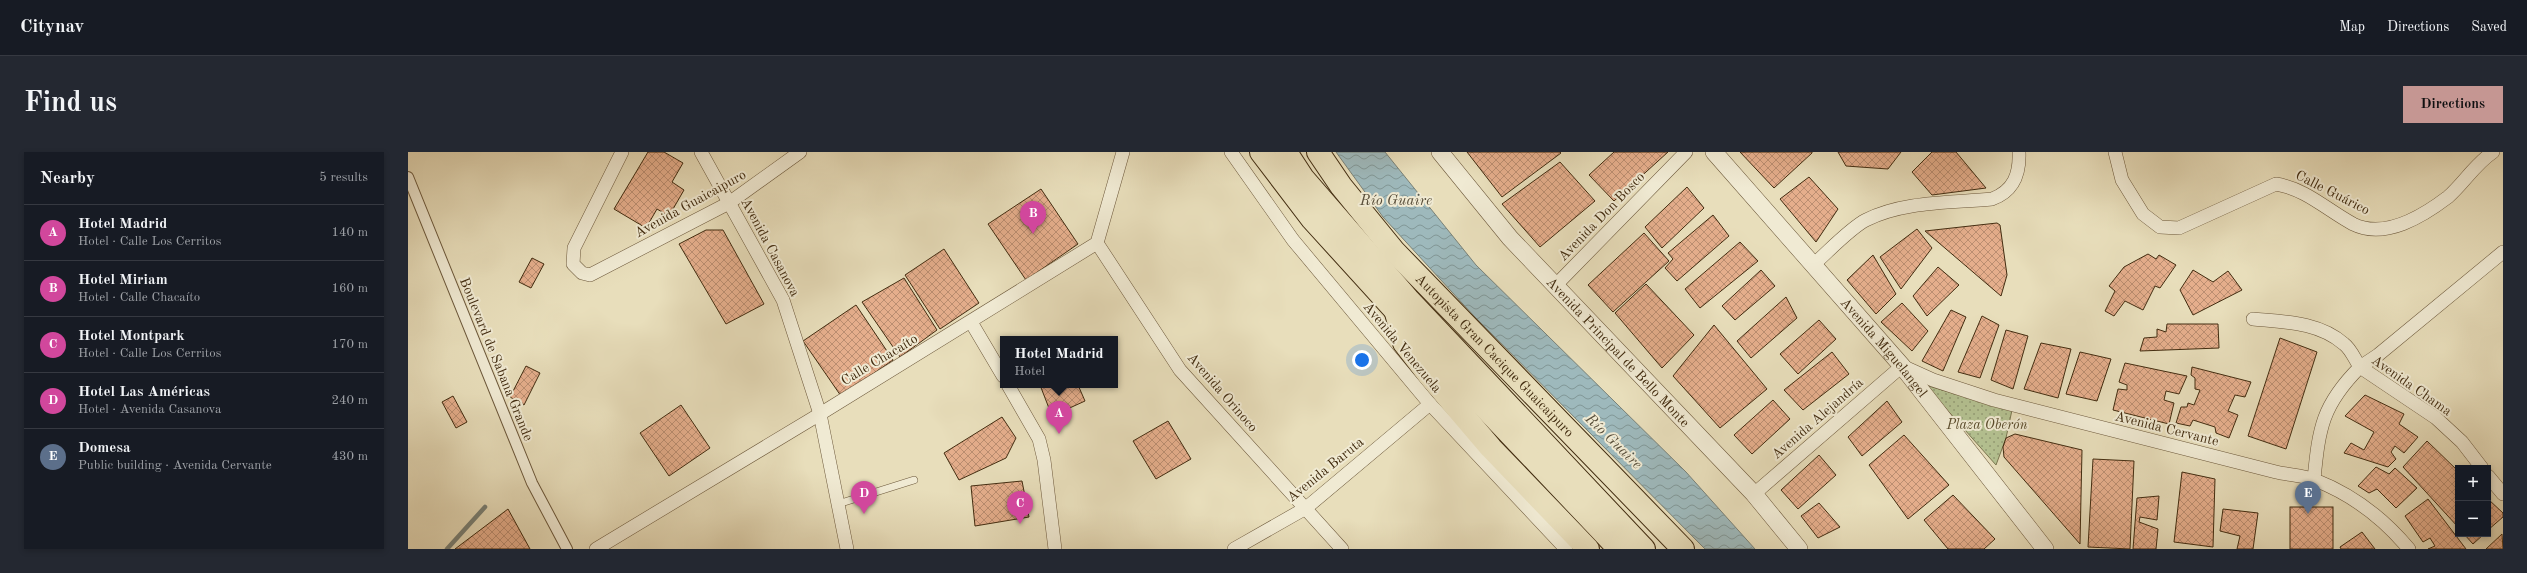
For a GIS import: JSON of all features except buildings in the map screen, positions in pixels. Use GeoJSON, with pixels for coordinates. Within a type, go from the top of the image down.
{"type":"FeatureCollection","features":[{"type":"Feature","properties":{"kind":"highway"},"geometry":{"type":"LineString","coordinates":[[1261,152],[1312,219],[1396,312],[1619,549]]}},
{"type":"Feature","properties":{"kind":"highway"},"geometry":{"type":"LineString","coordinates":[[1286,152],[1303,178],[1408,299],[1644,549]]}},
{"type":"Feature","properties":{"kind":"highway","name":"Autopista Gran Cacique Guaicaipuro"},"geometry":{"type":"LineString","coordinates":[[1318,152],[1341,186],[1394,251],[1683,549]]}},
{"type":"Feature","properties":{"kind":"highway"},"geometry":{"type":"LineString","coordinates":[[1396,312],[1404,343],[1428,374],[1491,448],[1588,549]]}},
{"type":"Feature","properties":{"kind":"street","name":"Avenida Casanova"},"geometry":{"type":"LineString","coordinates":[[700,152],[783,300],[820,414],[847,549]]}},
{"type":"Feature","properties":{"kind":"street","name":"Avenida Guaicaipuro"},"geometry":{"type":"LineString","coordinates":[[623,154],[574,248],[572,258],[575,268],[582,273],[590,275],[729,203],[800,152]]}},
{"type":"Feature","properties":{"kind":"street"},"geometry":{"type":"LineString","coordinates":[[1097,243],[1123,152]]}},
{"type":"Feature","properties":{"kind":"street","name":"Avenida Venezuela"},"geometry":{"type":"LineString","coordinates":[[1231,152],[1293,240],[1430,404],[1566,549]]}},
{"type":"Feature","properties":{"kind":"street","name":"Avenida Principal de Bello Monte"},"geometry":{"type":"LineString","coordinates":[[1440,152],[1510,238],[1754,494],[1799,549]]}},
{"type":"Feature","properties":{"kind":"street","name":"Avenida Don Bosco"},"geometry":{"type":"LineString","coordinates":[[1556,285],[1686,152]]}},
{"type":"Feature","properties":{"kind":"street","name":"Avenida Miguelangel"},"geometry":{"type":"LineString","coordinates":[[1714,152],[1902,366],[2045,549]]}},
{"type":"Feature","properties":{"kind":"street"},"geometry":{"type":"LineString","coordinates":[[1813,265],[1864,221],[1884,212],[1910,206],[1992,199],[2000,196],[2013,185],[2016,179],[2019,152]]}},
{"type":"Feature","properties":{"kind":"street","name":"Calle Guárico"},"geometry":{"type":"LineString","coordinates":[[2114,152],[2122,180],[2143,214],[2160,227],[2179,228],[2276,184],[2292,187],[2355,225],[2374,230],[2392,228],[2413,219],[2448,196],[2488,154]]}},
{"type":"Feature","properties":{"kind":"street","name":"Boulevard de Sabana Grande"},"geometry":{"type":"LineString","coordinates":[[408,177],[532,483],[567,549]]}},
{"type":"Feature","properties":{"kind":"street","name":"Calle Chacaíto"},"geometry":{"type":"LineString","coordinates":[[596,549],[971,322],[1097,243]]}},
{"type":"Feature","properties":{"kind":"street","name":"Avenida Orinoco"},"geometry":{"type":"LineString","coordinates":[[1097,243],[1180,370],[1342,549]]}},
{"type":"Feature","properties":{"kind":"street"},"geometry":{"type":"LineString","coordinates":[[2253,319],[2287,322],[2323,330],[2345,344],[2360,367],[2378,355],[2503,252]]}},
{"type":"Feature","properties":{"kind":"street"},"geometry":{"type":"LineString","coordinates":[[971,322],[1000,371]]}},
{"type":"Feature","properties":{"kind":"street","name":"Avenida Cervante"},"geometry":{"type":"LineString","coordinates":[[1902,366],[1933,380],[1994,400],[2276,472],[2314,479],[2374,514],[2395,532],[2408,549]]}},
{"type":"Feature","properties":{"kind":"street","name":"Avenida Alejandría"},"geometry":{"type":"LineString","coordinates":[[1754,494],[1902,366]]}},
{"type":"Feature","properties":{"kind":"street","name":"Avenida Chama"},"geometry":{"type":"LineString","coordinates":[[2314,479],[2318,435],[2325,413],[2335,395],[2360,367],[2436,418],[2462,442],[2480,465]]}},
{"type":"Feature","properties":{"kind":"street"},"geometry":{"type":"LineString","coordinates":[[1010,388],[1039,439],[1044,460],[1056,549]]}},
{"type":"Feature","properties":{"kind":"street","name":"Avenida Baruta"},"geometry":{"type":"LineString","coordinates":[[1234,549],[1306,508],[1430,404]]}},
{"type":"Feature","properties":{"kind":"street"},"geometry":{"type":"LineString","coordinates":[[2491,480],[2503,494]]}},
{"type":"Feature","properties":{"kind":"lane"},"geometry":{"type":"LineString","coordinates":[[838,504],[914,480]]}},
{"type":"Feature","properties":{"kind":"green space","name":"Plaza Oberón"},"geometry":{"type":"Polygon","coordinates":[[[1925,385],[2012,410],[2006,438],[1996,465],[1925,385]]]}},
{"type":"Feature","properties":{"kind":"water","name":"Río Guaire"},"geometry":{"type":"Polygon","coordinates":[[[1336,152],[1385,152],[1476,265],[1686,472],[1755,549],[1705,549],[1474,316],[1383,217],[1336,152]]]}},
{"type":"Feature","properties":{"kind":"waterway"},"geometry":{"type":"LineString","coordinates":[[447,549],[485,507]]}},
{"type":"Feature","properties":{"kind":"place","name":"Hotel Miriam"},"geometry":{"type":"Point","coordinates":[1033,234]}},
{"type":"Feature","properties":{"kind":"place","name":"Hotel Madrid"},"geometry":{"type":"Point","coordinates":[1059,434]}},
{"type":"Feature","properties":{"kind":"place","name":"Hotel Las Américas"},"geometry":{"type":"Point","coordinates":[864,514]}},
{"type":"Feature","properties":{"kind":"place","name":"Domesa"},"geometry":{"type":"Point","coordinates":[2308,514]}},
{"type":"Feature","properties":{"kind":"place","name":"Hotel Montpark"},"geometry":{"type":"Point","coordinates":[1020,524]}}]}
